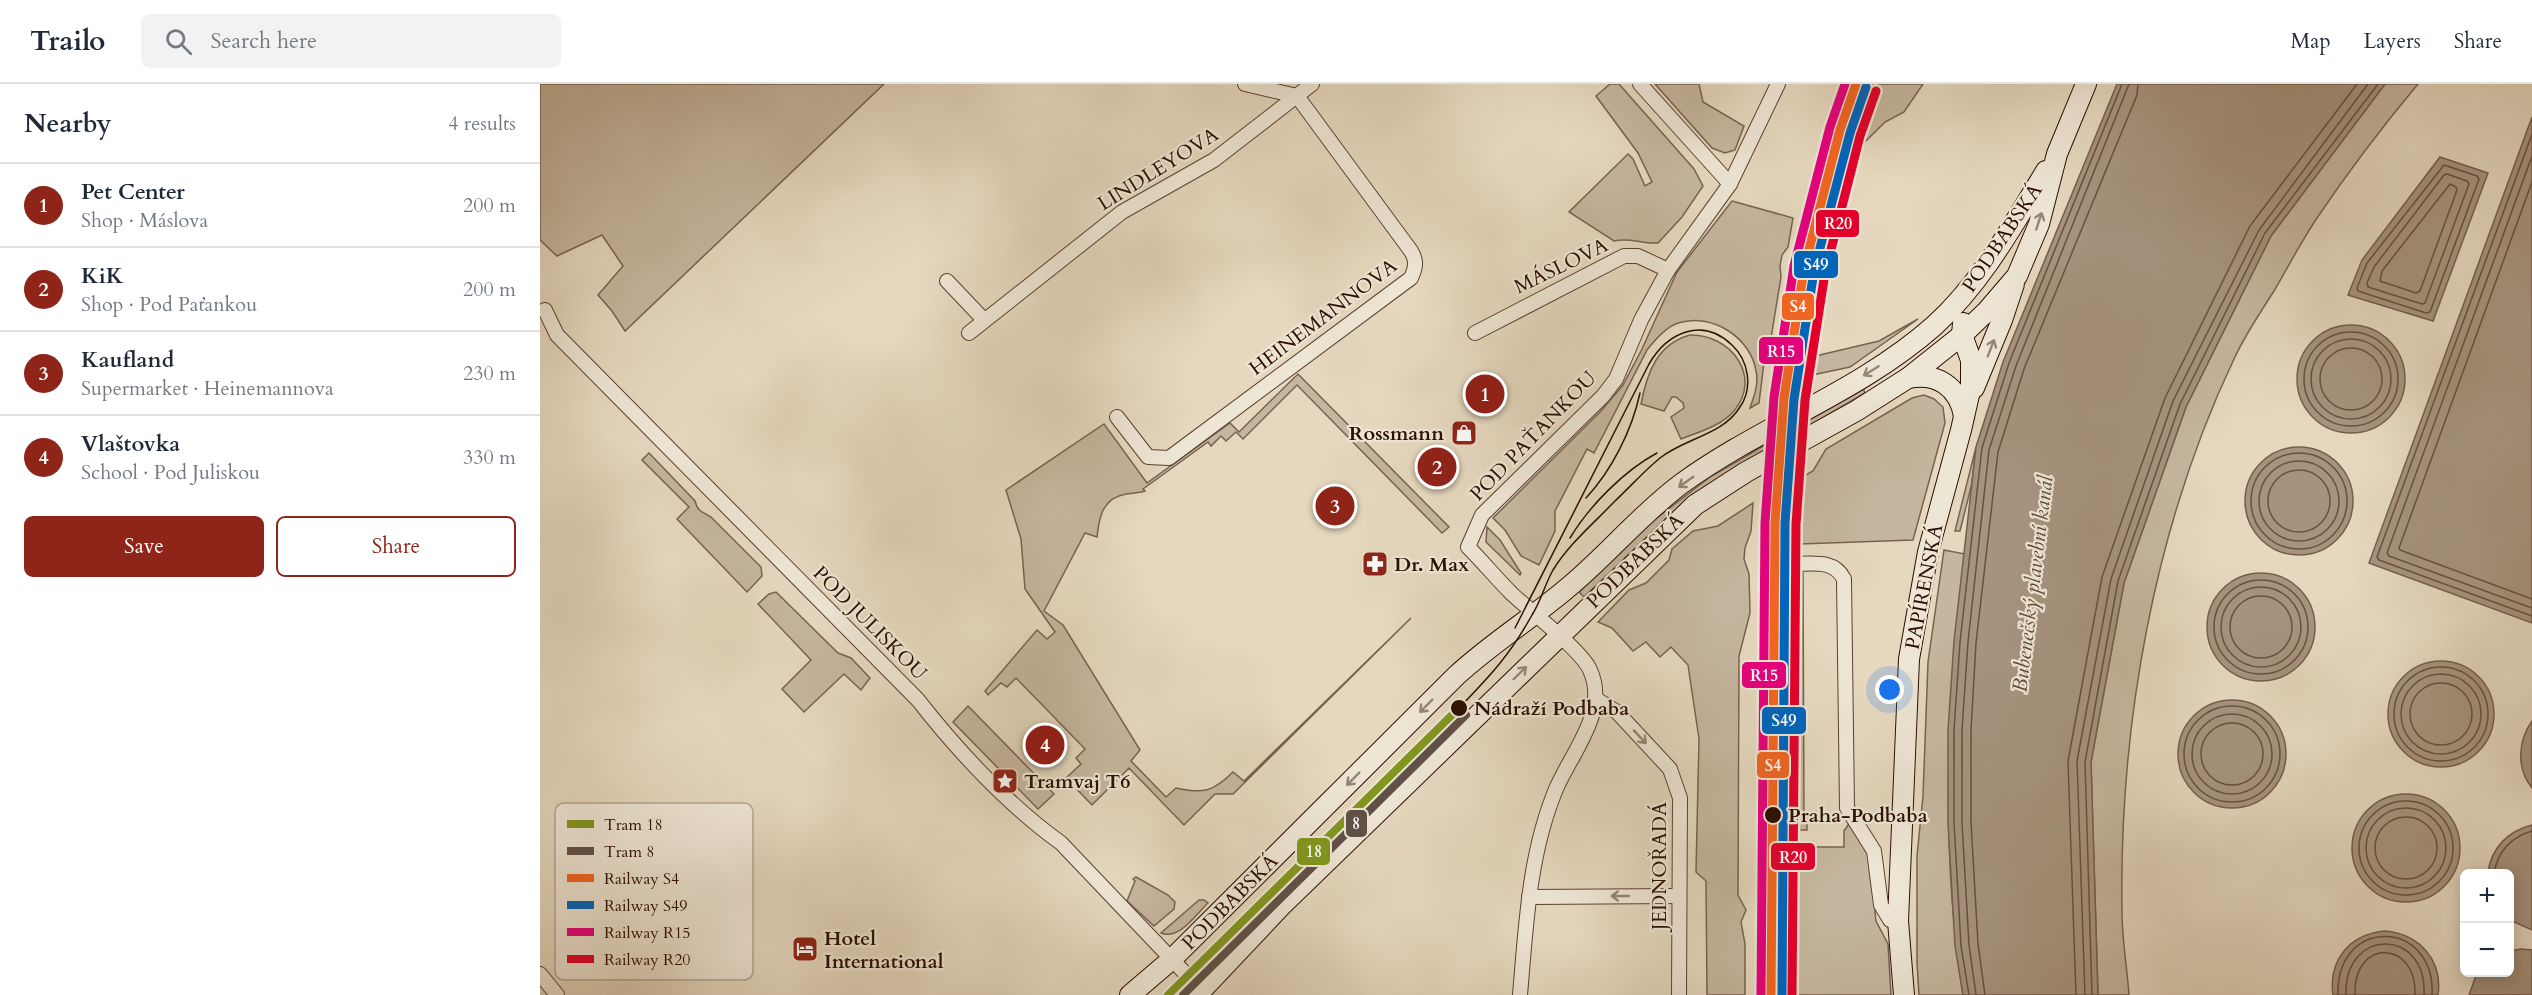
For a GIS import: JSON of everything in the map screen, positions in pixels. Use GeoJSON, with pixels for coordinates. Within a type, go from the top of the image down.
{"type":"FeatureCollection","features":[{"type":"Feature","properties":{"kind":"main road","name":"PODBABSKÁ"},"geometry":{"type":"LineString","coordinates":[[1199,992],[1275,912],[1695,505],[1746,472],[1856,411],[1908,378],[1962,335],[2017,276],[2039,224],[2057,154],[2085,84]]}},
{"type":"Feature","properties":{"kind":"main road","name":"PODBABSKÁ"},"geometry":{"type":"LineString","coordinates":[[1130,995],[1171,960],[1457,675],[1494,643],[1573,584],[1627,530],[1682,484],[1734,449],[1812,408],[1890,360],[1949,311],[1976,280],[2057,154]]}},
{"type":"Feature","properties":{"kind":"main road","name":"PAPÍRENSKÁ"},"geometry":{"type":"LineString","coordinates":[[1904,995],[1898,921],[1910,659],[1928,552],[1966,409],[2017,276]]}},
{"type":"Feature","properties":{"kind":"main road","name":"PAPÍRENSKÁ"},"geometry":{"type":"LineString","coordinates":[[1966,409],[1971,368],[1962,335],[1966,307],[1976,280]]}},
{"type":"Feature","properties":{"kind":"main road"},"geometry":{"type":"LineString","coordinates":[[1919,338],[1942,334],[1962,335]]}},
{"type":"Feature","properties":{"kind":"main road"},"geometry":{"type":"LineString","coordinates":[[1908,378],[1927,376],[1945,383],[1959,397],[1966,409]]}},
{"type":"Feature","properties":{"kind":"street"},"geometry":{"type":"LineString","coordinates":[[1245,84],[1297,96]]}},
{"type":"Feature","properties":{"kind":"street","name":"LINDLEYOVA"},"geometry":{"type":"LineString","coordinates":[[969,333],[1122,212],[1214,160],[1312,84]]}},
{"type":"Feature","properties":{"kind":"street"},"geometry":{"type":"LineString","coordinates":[[1640,84],[1730,184]]}},
{"type":"Feature","properties":{"kind":"street","name":"POD PAŤANKOU"},"geometry":{"type":"LineString","coordinates":[[1534,613],[1468,547],[1474,530],[1482,515],[1604,396],[1616,379],[1641,320],[1668,270],[1730,184],[1778,84]]}},
{"type":"Feature","properties":{"kind":"street","name":"HEINEMANNOVA"},"geometry":{"type":"LineString","coordinates":[[1117,417],[1148,457],[1169,458],[1411,278],[1416,268],[1415,258],[1411,251],[1297,96]]}},
{"type":"Feature","properties":{"kind":"street","name":"MÁSLOVA"},"geometry":{"type":"LineString","coordinates":[[1475,333],[1624,256],[1638,256],[1668,270]]}},
{"type":"Feature","properties":{"kind":"street"},"geometry":{"type":"LineString","coordinates":[[947,281],[984,320]]}},
{"type":"Feature","properties":{"kind":"street","name":"POD JULISKOU"},"geometry":{"type":"LineString","coordinates":[[545,310],[557,335],[918,700],[942,732],[1038,827],[1061,843],[1199,992]]}},
{"type":"Feature","properties":{"kind":"street"},"geometry":{"type":"LineString","coordinates":[[1792,564],[1830,565],[1839,570],[1844,579],[1847,808],[1874,851],[1881,905],[1890,920],[1898,921]]}},
{"type":"Feature","properties":{"kind":"street"},"geometry":{"type":"LineString","coordinates":[[1520,995],[1529,897],[1539,840],[1556,790],[1593,713],[1596,699],[1594,682],[1585,661],[1534,613]]}},
{"type":"Feature","properties":{"kind":"street","name":"JEDNOŘADÁ"},"geometry":{"type":"LineString","coordinates":[[1596,699],[1617,712],[1670,769],[1680,798],[1679,995]]}},
{"type":"Feature","properties":{"kind":"street"},"geometry":{"type":"LineString","coordinates":[[1529,897],[1679,896]]}},
{"type":"Feature","properties":{"kind":"street"},"geometry":{"type":"LineString","coordinates":[[540,974],[557,995]]}},
{"type":"Feature","properties":{"kind":"shaded area"},"geometry":{"type":"Polygon","coordinates":[[[540,84],[884,84],[625,331],[598,295],[623,266],[602,235],[557,256],[540,240],[540,84]]]}},
{"type":"Feature","properties":{"kind":"shaded area"},"geometry":{"type":"Polygon","coordinates":[[[1610,84],[1619,84],[1694,169],[1703,186],[1682,217],[1658,243],[1614,241],[1569,212],[1628,154],[1633,159],[1645,186],[1652,182],[1638,153],[1596,96],[1610,84]]]}},
{"type":"Feature","properties":{"kind":"shaded area"},"geometry":{"type":"Polygon","coordinates":[[[1655,84],[1699,84],[1703,102],[1744,126],[1735,150],[1725,153],[1712,148],[1655,84]]]}},
{"type":"Feature","properties":{"kind":"shaded area"},"geometry":{"type":"Polygon","coordinates":[[[1867,84],[1923,84],[1904,112],[1885,122],[1865,142],[1814,288],[1807,358],[1879,341],[1918,319],[1850,367],[1798,378],[1799,356],[1819,256],[1867,84]]]}},
{"type":"Feature","properties":{"kind":"shaded area"},"geometry":{"type":"Polygon","coordinates":[[[2385,84],[2418,84],[2329,201],[2248,333],[2206,423],[2182,490],[2147,629],[2135,699],[2127,770],[2122,911],[2129,995],[2098,995],[2091,762],[2124,583],[2186,407],[2271,236],[2385,84]]]}},
{"type":"Feature","properties":{"kind":"shaded area"},"geometry":{"type":"Polygon","coordinates":[[[1732,201],[1793,218],[1788,247],[1782,255],[1781,277],[1771,338],[1766,346],[1759,403],[1750,408],[1757,376],[1753,359],[1738,338],[1728,330],[1704,321],[1678,323],[1669,328],[1647,350],[1594,453],[1587,449],[1555,511],[1555,531],[1539,565],[1521,556],[1505,530],[1493,518],[1601,411],[1623,385],[1677,272],[1732,201]]]}},
{"type":"Feature","properties":{"kind":"shaded area"},"geometry":{"type":"Polygon","coordinates":[[[1690,335],[1705,337],[1729,349],[1738,360],[1745,384],[1742,398],[1729,416],[1709,428],[1681,439],[1671,417],[1684,408],[1683,403],[1676,397],[1672,397],[1664,411],[1641,404],[1655,361],[1669,345],[1690,335]]]}},
{"type":"Feature","properties":{"kind":"shaded area"},"geometry":{"type":"Polygon","coordinates":[[[1298,374],[1449,527],[1442,533],[1297,385],[1243,439],[1236,432],[1226,441],[1221,436],[1211,446],[1208,442],[1143,489],[1145,491],[1118,496],[1107,504],[1101,516],[1097,537],[1085,533],[1044,611],[1063,625],[1140,750],[1131,761],[1166,797],[1176,788],[1193,791],[1207,790],[1219,784],[1233,772],[1244,781],[1411,618],[1233,794],[1215,794],[1184,825],[1129,768],[1092,805],[1066,778],[1081,764],[1076,758],[1085,749],[1016,678],[1007,687],[1001,683],[988,695],[985,691],[1037,630],[1047,639],[1055,632],[1025,589],[1021,539],[1006,490],[1104,424],[1147,483],[1230,423],[1239,432],[1298,374]]]}},
{"type":"Feature","properties":{"kind":"shaded area"},"geometry":{"type":"Polygon","coordinates":[[[1863,388],[1865,393],[1704,487],[1666,519],[1584,597],[1579,592],[1645,527],[1710,477],[1863,388]]]}},
{"type":"Feature","properties":{"kind":"shaded area"},"geometry":{"type":"Polygon","coordinates":[[[1924,395],[1934,399],[1943,407],[1945,423],[1913,540],[1800,544],[1790,484],[1813,471],[1826,449],[1912,398],[1924,395]]]}},
{"type":"Feature","properties":{"kind":"shaded area"},"geometry":{"type":"Polygon","coordinates":[[[1976,447],[1972,483],[1960,531],[1955,531],[1976,447]]]}},
{"type":"Feature","properties":{"kind":"shaded area"},"geometry":{"type":"Polygon","coordinates":[[[649,453],[695,501],[699,509],[711,517],[761,567],[762,576],[747,592],[677,519],[689,507],[642,460],[649,453]]]}},
{"type":"Feature","properties":{"kind":"shaded area"},"geometry":{"type":"Polygon","coordinates":[[[1753,503],[1751,531],[1744,559],[1749,574],[1750,613],[1739,656],[1738,895],[1746,910],[1741,922],[1745,944],[1745,995],[1707,995],[1706,881],[1696,872],[1699,739],[1688,665],[1671,647],[1660,657],[1646,642],[1633,651],[1612,628],[1598,622],[1629,590],[1646,583],[1669,560],[1672,549],[1693,531],[1718,526],[1753,503]]]}},
{"type":"Feature","properties":{"kind":"shaded area"},"geometry":{"type":"Polygon","coordinates":[[[1487,527],[1500,540],[1521,573],[1520,575],[1486,542],[1487,527]]]}},
{"type":"Feature","properties":{"kind":"shaded area"},"geometry":{"type":"Polygon","coordinates":[[[1944,550],[1965,554],[1954,664],[1949,775],[1951,885],[1963,995],[1919,995],[1917,856],[1923,796],[1928,662],[1944,550]]]}},
{"type":"Feature","properties":{"kind":"shaded area"},"geometry":{"type":"Polygon","coordinates":[[[1789,572],[1803,573],[1804,818],[1807,818],[1807,830],[1795,830],[1794,847],[1844,847],[1844,831],[1848,825],[1854,827],[1869,857],[1876,921],[1888,944],[1891,995],[1792,995],[1785,826],[1788,825],[1789,572]]]}},
{"type":"Feature","properties":{"kind":"shaded area"},"geometry":{"type":"Polygon","coordinates":[[[776,592],[838,653],[851,658],[870,678],[861,690],[844,674],[804,712],[782,689],[811,660],[758,604],[769,594],[776,592]]]}},
{"type":"Feature","properties":{"kind":"shaded area"},"geometry":{"type":"Polygon","coordinates":[[[968,706],[1054,794],[1038,809],[953,722],[968,706]]]}},
{"type":"Feature","properties":{"kind":"shaded area"},"geometry":{"type":"Polygon","coordinates":[[[1136,877],[1168,895],[1175,902],[1174,909],[1154,926],[1127,901],[1135,881],[1133,879],[1136,877]]]}},
{"type":"Feature","properties":{"kind":"shaded area"},"geometry":{"type":"Polygon","coordinates":[[[1199,900],[1208,903],[1187,925],[1175,933],[1161,933],[1199,900]]]}},
{"type":"Feature","properties":{"kind":"water","name":"Bubenečský plavební kanál"},"geometry":{"type":"Polygon","coordinates":[[[2117,84],[2385,84],[2271,236],[2186,407],[2124,583],[2091,762],[2098,995],[1963,995],[1955,946],[1948,823],[1948,730],[1954,641],[1976,447],[2003,362],[2117,84]]]}},
{"type":"Feature","properties":{"kind":"water"},"geometry":{"type":"Polygon","coordinates":[[[2532,117],[2532,623],[2369,563],[2532,117]]]}},
{"type":"Feature","properties":{"kind":"water"},"geometry":{"type":"Polygon","coordinates":[[[2440,157],[2488,173],[2433,321],[2348,295],[2362,260],[2440,157]]]}},
{"type":"Feature","properties":{"kind":"water"},"geometry":{"type":"Polygon","coordinates":[[[2351,325],[2371,330],[2389,341],[2400,359],[2405,379],[2400,399],[2389,417],[2371,428],[2351,433],[2331,428],[2313,417],[2302,399],[2297,379],[2302,359],[2313,341],[2331,330],[2351,325]]]}},
{"type":"Feature","properties":{"kind":"water"},"geometry":{"type":"Polygon","coordinates":[[[2299,447],[2319,452],[2337,463],[2348,481],[2353,501],[2348,521],[2337,539],[2319,550],[2299,555],[2279,550],[2261,539],[2250,521],[2245,501],[2250,481],[2261,463],[2279,452],[2299,447]]]}},
{"type":"Feature","properties":{"kind":"water"},"geometry":{"type":"Polygon","coordinates":[[[2261,573],[2281,578],[2299,589],[2310,607],[2315,627],[2310,647],[2299,665],[2281,676],[2261,681],[2241,676],[2223,665],[2212,647],[2207,627],[2212,607],[2223,589],[2241,578],[2261,573]]]}},
{"type":"Feature","properties":{"kind":"water"},"geometry":{"type":"Polygon","coordinates":[[[2441,661],[2461,665],[2479,676],[2490,694],[2494,714],[2490,734],[2479,752],[2461,763],[2441,767],[2421,763],[2403,752],[2392,734],[2388,714],[2392,694],[2403,676],[2421,665],[2441,661]]]}},
{"type":"Feature","properties":{"kind":"water"},"geometry":{"type":"Polygon","coordinates":[[[2232,700],[2252,705],[2270,716],[2281,734],[2286,754],[2281,774],[2270,792],[2252,803],[2232,808],[2212,803],[2194,792],[2183,774],[2178,754],[2183,734],[2194,716],[2212,705],[2232,700]]]}},
{"type":"Feature","properties":{"kind":"water"},"geometry":{"type":"Polygon","coordinates":[[[2532,721],[2532,788],[2523,772],[2521,754],[2524,737],[2532,721]]]}},
{"type":"Feature","properties":{"kind":"water"},"geometry":{"type":"Polygon","coordinates":[[[2406,794],[2426,799],[2444,810],[2455,828],[2460,848],[2455,868],[2444,886],[2426,897],[2406,902],[2386,897],[2368,886],[2357,868],[2352,848],[2357,828],[2368,810],[2386,799],[2406,794]]]}},
{"type":"Feature","properties":{"kind":"water"},"geometry":{"type":"Polygon","coordinates":[[[2532,825],[2532,930],[2514,922],[2514,869],[2489,869],[2497,848],[2508,836],[2532,825]]]}},
{"type":"Feature","properties":{"kind":"water"},"geometry":{"type":"Polygon","coordinates":[[[2385,931],[2408,937],[2426,951],[2437,971],[2438,995],[2333,995],[2334,971],[2344,951],[2361,937],[2385,931]]]}},
{"type":"Feature","properties":{"kind":"water"},"geometry":{"type":"Polygon","coordinates":[[[2514,950],[2532,950],[2532,995],[2469,995],[2476,977],[2514,977],[2514,950]]]}},
{"type":"Feature","properties":{"kind":"tram line"},"geometry":{"type":"LineString","coordinates":[[1459,708],[1490,675],[1516,642],[1535,610],[1553,570],[1574,543],[1660,458],[1724,424],[1740,407],[1747,392],[1745,367],[1738,351],[1721,336],[1709,331],[1686,332],[1665,344],[1649,364],[1515,628]]}},
{"type":"Feature","properties":{"kind":"tram line"},"geometry":{"type":"LineString","coordinates":[[1586,498],[1620,449],[1632,421],[1640,393]]}},
{"type":"Feature","properties":{"kind":"tram line"},"geometry":{"type":"LineString","coordinates":[[1570,538],[1597,502],[1620,479],[1657,453]]}},
{"type":"Feature","properties":{"kind":"tram line","name":"18"},"geometry":{"type":"LineString","coordinates":[[1168,995],[1459,708]]}},
{"type":"Feature","properties":{"kind":"tram line","name":"8"},"geometry":{"type":"LineString","coordinates":[[1183,995],[1466,715]]}},
{"type":"Feature","properties":{"kind":"rail line","name":"R15"},"geometry":{"type":"LineString","coordinates":[[1761,995],[1765,523],[1774,397],[1794,266],[1830,127],[1845,84]]}},
{"type":"Feature","properties":{"kind":"rail line","name":"S4"},"geometry":{"type":"LineString","coordinates":[[1771,995],[1775,523],[1784,398],[1804,269],[1840,130],[1856,84]]}},
{"type":"Feature","properties":{"kind":"rail line","name":"S49"},"geometry":{"type":"LineString","coordinates":[[1782,995],[1785,523],[1794,399],[1814,271],[1850,133],[1866,87]]}},
{"type":"Feature","properties":{"kind":"rail line","name":"R20"},"geometry":{"type":"LineString","coordinates":[[1792,995],[1796,524],[1805,400],[1825,273],[1860,136],[1876,91]]}},
{"type":"Feature","properties":{"kind":"place","name":"Pet Center"},"geometry":{"type":"Point","coordinates":[1485,394]}},
{"type":"Feature","properties":{"kind":"place","name":"Rossmann"},"geometry":{"type":"Point","coordinates":[1464,433]}},
{"type":"Feature","properties":{"kind":"place","name":"KiK"},"geometry":{"type":"Point","coordinates":[1437,467]}},
{"type":"Feature","properties":{"kind":"place","name":"Kaufland"},"geometry":{"type":"Point","coordinates":[1335,506]}},
{"type":"Feature","properties":{"kind":"place","name":"Dr. Max"},"geometry":{"type":"Point","coordinates":[1375,564]}},
{"type":"Feature","properties":{"kind":"place","name":"Nádraží Podbaba"},"geometry":{"type":"Point","coordinates":[1459,708]}},
{"type":"Feature","properties":{"kind":"place","name":"Vlaštovka"},"geometry":{"type":"Point","coordinates":[1045,745]}},
{"type":"Feature","properties":{"kind":"place","name":"Tramvaj T6"},"geometry":{"type":"Point","coordinates":[1005,781]}},
{"type":"Feature","properties":{"kind":"place","name":"Praha-Podbaba"},"geometry":{"type":"Point","coordinates":[1773,815]}},
{"type":"Feature","properties":{"kind":"place","name":"Hotel International"},"geometry":{"type":"Point","coordinates":[805,949]}}]}
